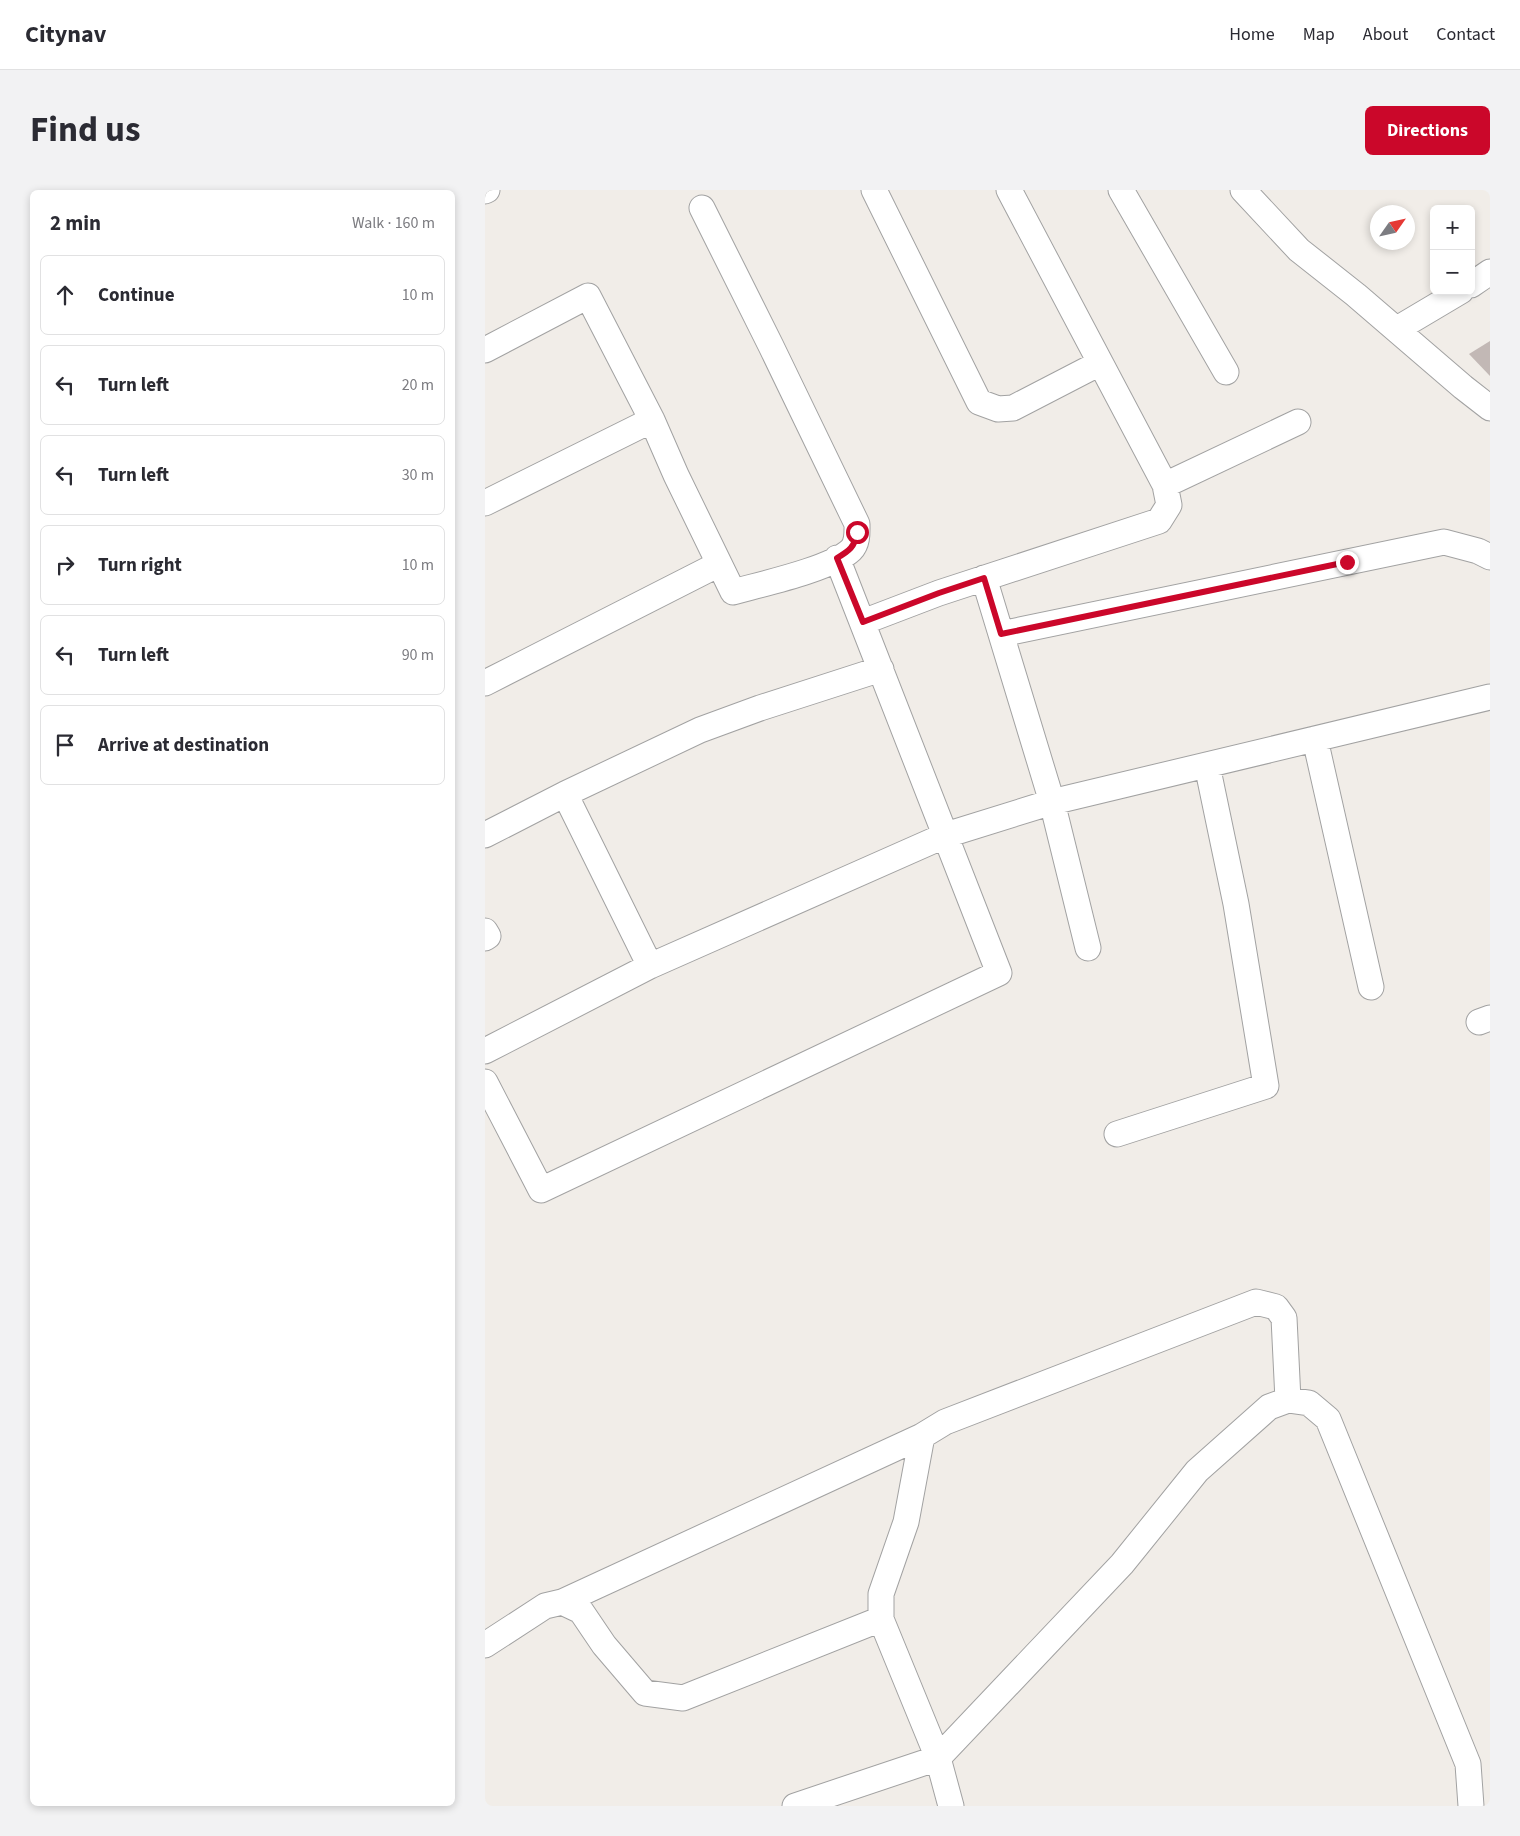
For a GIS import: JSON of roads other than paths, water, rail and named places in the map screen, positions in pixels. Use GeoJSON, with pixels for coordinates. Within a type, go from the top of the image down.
{"type":"FeatureCollection","features":[{"type":"Feature","properties":{"kind":"street"},"geometry":{"type":"LineString","coordinates":[[874,190],[979,402],[998,409],[1013,408],[1100,363]]}},
{"type":"Feature","properties":{"kind":"street"},"geometry":{"type":"LineString","coordinates":[[863,622],[939,593],[1159,521],[1169,505],[1165,484],[1009,190]]}},
{"type":"Feature","properties":{"kind":"street"},"geometry":{"type":"LineString","coordinates":[[1121,190],[1226,372]]}},
{"type":"Feature","properties":{"kind":"street"},"geometry":{"type":"LineString","coordinates":[[1243,190],[1299,250],[1397,329],[1490,408]]}},
{"type":"Feature","properties":{"kind":"street"},"geometry":{"type":"LineString","coordinates":[[485,350],[588,296],[652,420],[676,476],[733,592],[804,571],[837,558],[851,550],[856,542],[857,524],[702,208]]}},
{"type":"Feature","properties":{"kind":"street"},"geometry":{"type":"LineString","coordinates":[[1475,282],[1490,272]]}},
{"type":"Feature","properties":{"kind":"street"},"geometry":{"type":"LineString","coordinates":[[1397,329],[1454,295]]}},
{"type":"Feature","properties":{"kind":"street"},"geometry":{"type":"LineString","coordinates":[[485,503],[652,420]]}},
{"type":"Feature","properties":{"kind":"street"},"geometry":{"type":"LineString","coordinates":[[1165,484],[1298,422]]}},
{"type":"Feature","properties":{"kind":"street"},"geometry":{"type":"LineString","coordinates":[[1001,634],[1444,542],[1478,551],[1490,557]]}},
{"type":"Feature","properties":{"kind":"street"},"geometry":{"type":"LineString","coordinates":[[485,1082],[541,1190],[999,973],[837,558]]}},
{"type":"Feature","properties":{"kind":"street"},"geometry":{"type":"LineString","coordinates":[[485,683],[719,564]]}},
{"type":"Feature","properties":{"kind":"street"},"geometry":{"type":"LineString","coordinates":[[984,578],[1052,802],[1088,948]]}},
{"type":"Feature","properties":{"kind":"street"},"geometry":{"type":"LineString","coordinates":[[485,835],[565,794],[700,730],[760,708],[881,669]]}},
{"type":"Feature","properties":{"kind":"street"},"geometry":{"type":"LineString","coordinates":[[485,1051],[649,966],[946,835],[1052,802],[1490,697]]}},
{"type":"Feature","properties":{"kind":"street"},"geometry":{"type":"LineString","coordinates":[[1315,739],[1371,987]]}},
{"type":"Feature","properties":{"kind":"street"},"geometry":{"type":"LineString","coordinates":[[1117,1134],[1266,1086],[1236,904],[1207,765]]}},
{"type":"Feature","properties":{"kind":"street"},"geometry":{"type":"LineString","coordinates":[[565,794],[649,966]]}},
{"type":"Feature","properties":{"kind":"street"},"geometry":{"type":"LineString","coordinates":[[485,931],[488,936],[485,938]]}},
{"type":"Feature","properties":{"kind":"street"},"geometry":{"type":"LineString","coordinates":[[485,1645],[545,1606],[562,1602],[922,1436],[945,1422],[989,1403],[1256,1302],[1276,1307],[1284,1318],[1288,1400]]}},
{"type":"Feature","properties":{"kind":"street"},"geometry":{"type":"LineString","coordinates":[[795,1806],[938,1758],[1122,1564],[1197,1471],[1269,1407],[1288,1400],[1309,1403],[1327,1419],[1468,1764],[1472,1797],[1471,1806]]}},
{"type":"Feature","properties":{"kind":"street"},"geometry":{"type":"LineString","coordinates":[[922,1436],[906,1522],[881,1594],[881,1619],[938,1758],[951,1806]]}},
{"type":"Feature","properties":{"kind":"street"},"geometry":{"type":"LineString","coordinates":[[562,1602],[581,1611],[604,1645],[645,1693],[683,1698],[881,1619]]}}]}
